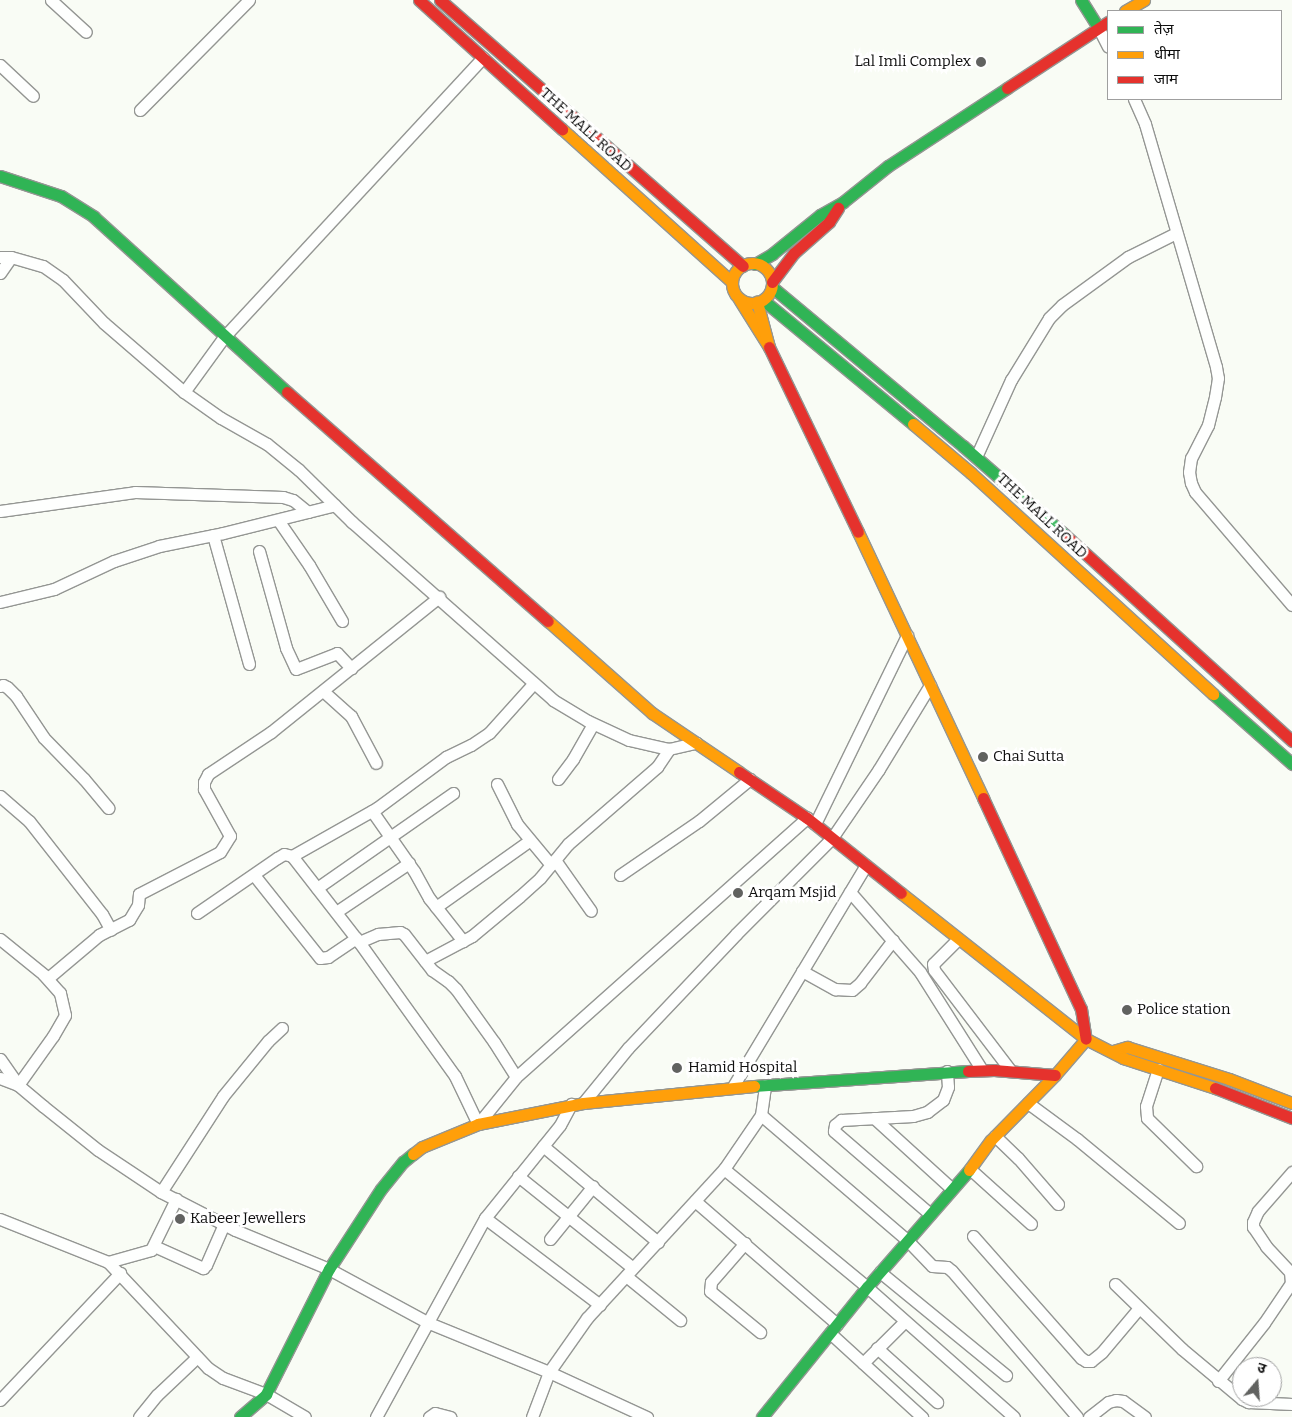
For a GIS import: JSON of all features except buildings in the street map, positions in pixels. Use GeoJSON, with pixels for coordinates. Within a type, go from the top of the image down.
{"type":"FeatureCollection","features":[{"type":"Feature","properties":{"kind":"street"},"geometry":{"type":"LineString","coordinates":[[51,0],[86,32]]}},
{"type":"Feature","properties":{"kind":"street"},"geometry":{"type":"LineString","coordinates":[[140,110],[250,0]]}},
{"type":"Feature","properties":{"kind":"street","name":"THE MALL ROAD"},"geometry":{"type":"LineString","coordinates":[[419,0],[732,282]]}},
{"type":"Feature","properties":{"kind":"street","name":"THE MALL ROAD"},"geometry":{"type":"LineString","coordinates":[[440,0],[742,266]]}},
{"type":"Feature","properties":{"kind":"street"},"geometry":{"type":"LineString","coordinates":[[1081,0],[1103,24],[1107,42]]}},
{"type":"Feature","properties":{"kind":"street"},"geometry":{"type":"LineString","coordinates":[[1127,10],[1144,0]]}},
{"type":"Feature","properties":{"kind":"street"},"geometry":{"type":"LineString","coordinates":[[762,1417],[833,1328],[970,1169],[995,1136],[1055,1075],[1086,1038],[1081,1009],[907,635],[769,347],[735,294],[732,282],[737,270],[742,266],[755,264],[772,254],[820,215],[843,202],[888,166],[1103,24]]}},
{"type":"Feature","properties":{"kind":"street"},"geometry":{"type":"LineString","coordinates":[[184,392],[224,337],[483,57]]}},
{"type":"Feature","properties":{"kind":"street"},"geometry":{"type":"LineString","coordinates":[[0,65],[33,96]]}},
{"type":"Feature","properties":{"kind":"street"},"geometry":{"type":"LineString","coordinates":[[1134,100],[1145,124],[1218,378],[1208,425],[1191,458],[1189,472],[1191,483],[1195,492],[1292,605]]}},
{"type":"Feature","properties":{"kind":"street"},"geometry":{"type":"LineString","coordinates":[[0,176],[21,181],[61,196],[94,218],[224,337],[652,714],[811,821],[958,939],[1086,1038],[1123,1058],[1224,1091],[1292,1118]]}},
{"type":"Feature","properties":{"kind":"street"},"geometry":{"type":"LineString","coordinates":[[769,347],[760,301],[794,253],[829,222],[843,202]]}},
{"type":"Feature","properties":{"kind":"street"},"geometry":{"type":"LineString","coordinates":[[958,462],[972,454],[1011,380],[1049,318],[1062,305],[1128,257],[1176,232]]}},
{"type":"Feature","properties":{"kind":"street"},"geometry":{"type":"LineString","coordinates":[[0,273],[6,257],[43,266],[63,280],[104,323],[184,392],[221,418],[267,444],[299,470],[334,505],[553,700],[593,724],[628,740],[669,749],[696,743]]}},
{"type":"Feature","properties":{"kind":"street"},"geometry":{"type":"LineString","coordinates":[[755,264],[766,270],[772,284]]}},
{"type":"Feature","properties":{"kind":"street","name":"THE MALL ROAD"},"geometry":{"type":"LineString","coordinates":[[772,284],[1096,562],[1292,741]]}},
{"type":"Feature","properties":{"kind":"street"},"geometry":{"type":"LineString","coordinates":[[739,298],[745,302],[760,301]]}},
{"type":"Feature","properties":{"kind":"street","name":"THE MALL ROAD"},"geometry":{"type":"LineString","coordinates":[[760,301],[958,462],[1292,764]]}},
{"type":"Feature","properties":{"kind":"street"},"geometry":{"type":"LineString","coordinates":[[0,511],[135,492],[284,497],[293,500],[308,512]]}},
{"type":"Feature","properties":{"kind":"street"},"geometry":{"type":"LineString","coordinates":[[0,602],[54,589],[114,561],[159,546],[278,520],[334,505]]}},
{"type":"Feature","properties":{"kind":"street"},"geometry":{"type":"LineString","coordinates":[[278,520],[309,564],[342,621]]}},
{"type":"Feature","properties":{"kind":"street"},"geometry":{"type":"LineString","coordinates":[[213,535],[249,664]]}},
{"type":"Feature","properties":{"kind":"street"},"geometry":{"type":"LineString","coordinates":[[259,551],[286,648],[296,669],[337,653],[352,668]]}},
{"type":"Feature","properties":{"kind":"street"},"geometry":{"type":"LineString","coordinates":[[1084,576],[1096,562]]}},
{"type":"Feature","properties":{"kind":"street"},"geometry":{"type":"LineString","coordinates":[[44,975],[48,978],[99,934],[129,920],[138,905],[139,894],[220,852],[230,836],[204,789],[204,782],[208,774],[271,732],[439,597]]}},
{"type":"Feature","properties":{"kind":"street"},"geometry":{"type":"LineString","coordinates":[[478,1124],[516,1077],[811,821],[907,635]]}},
{"type":"Feature","properties":{"kind":"street"},"geometry":{"type":"LineString","coordinates":[[0,686],[3,684],[16,696],[44,738],[84,779],[108,808]]}},
{"type":"Feature","properties":{"kind":"street"},"geometry":{"type":"LineString","coordinates":[[292,856],[372,810],[446,757],[471,745],[489,733],[533,684]]}},
{"type":"Feature","properties":{"kind":"street"},"geometry":{"type":"LineString","coordinates":[[376,1417],[485,1218],[577,1103],[736,934],[832,838],[879,768],[930,685]]}},
{"type":"Feature","properties":{"kind":"street"},"geometry":{"type":"LineString","coordinates":[[323,691],[350,716],[376,764]]}},
{"type":"Feature","properties":{"kind":"street"},"geometry":{"type":"LineString","coordinates":[[558,779],[573,759],[593,724]]}},
{"type":"Feature","properties":{"kind":"street"},"geometry":{"type":"LineString","coordinates":[[425,961],[472,936],[520,897],[553,863],[568,844],[657,768],[669,749]]}},
{"type":"Feature","properties":{"kind":"street"},"geometry":{"type":"LineString","coordinates":[[620,875],[699,822],[750,779]]}},
{"type":"Feature","properties":{"kind":"street"},"geometry":{"type":"LineString","coordinates":[[497,784],[517,824],[529,841],[553,863],[591,911]]}},
{"type":"Feature","properties":{"kind":"street"},"geometry":{"type":"LineString","coordinates":[[317,888],[453,793]]}},
{"type":"Feature","properties":{"kind":"street"},"geometry":{"type":"LineString","coordinates":[[0,796],[29,821],[102,914],[111,930]]}},
{"type":"Feature","properties":{"kind":"street"},"geometry":{"type":"LineString","coordinates":[[372,810],[409,863],[436,907],[463,941]]}},
{"type":"Feature","properties":{"kind":"street"},"geometry":{"type":"LineString","coordinates":[[436,907],[529,841]]}},
{"type":"Feature","properties":{"kind":"street"},"geometry":{"type":"LineString","coordinates":[[197,913],[284,854],[292,856],[358,940],[455,1076],[478,1124]]}},
{"type":"Feature","properties":{"kind":"street"},"geometry":{"type":"LineString","coordinates":[[336,912],[409,863]]}},
{"type":"Feature","properties":{"kind":"street"},"geometry":{"type":"LineString","coordinates":[[732,1088],[866,865]]}},
{"type":"Feature","properties":{"kind":"street"},"geometry":{"type":"LineString","coordinates":[[254,874],[320,958],[328,957],[358,940],[378,934],[400,932],[436,974],[452,984],[494,1042],[516,1077]]}},
{"type":"Feature","properties":{"kind":"street"},"geometry":{"type":"LineString","coordinates":[[850,892],[920,972],[982,1070]]}},
{"type":"Feature","properties":{"kind":"street"},"geometry":{"type":"LineString","coordinates":[[0,939],[44,975],[60,993],[65,1015],[53,1036],[18,1085]]}},
{"type":"Feature","properties":{"kind":"street"},"geometry":{"type":"LineString","coordinates":[[958,939],[933,964],[934,970],[1011,1071]]}},
{"type":"Feature","properties":{"kind":"street"},"geometry":{"type":"LineString","coordinates":[[802,971],[835,990],[852,990],[893,940]]}},
{"type":"Feature","properties":{"kind":"street"},"geometry":{"type":"LineString","coordinates":[[161,1192],[223,1096],[268,1041],[282,1028]]}},
{"type":"Feature","properties":{"kind":"street"},"geometry":{"type":"LineString","coordinates":[[1113,1051],[1127,1047],[1229,1079],[1292,1103]]}},
{"type":"Feature","properties":{"kind":"street"},"geometry":{"type":"LineString","coordinates":[[0,1059],[18,1085],[98,1150],[161,1192],[224,1224],[328,1269],[429,1323],[549,1372],[647,1417]]}},
{"type":"Feature","properties":{"kind":"street"},"geometry":{"type":"LineString","coordinates":[[1158,1069],[1146,1106],[1147,1118],[1196,1166]]}},
{"type":"Feature","properties":{"kind":"street"},"geometry":{"type":"LineString","coordinates":[[240,1417],[266,1394],[328,1269],[381,1189],[403,1162],[422,1147],[478,1124],[577,1103],[765,1085],[947,1071],[1011,1071],[1055,1075]]}},
{"type":"Feature","properties":{"kind":"street"},"geometry":{"type":"LineString","coordinates":[[930,1214],[834,1130],[835,1125],[841,1120],[913,1116],[927,1112],[939,1105],[943,1100],[948,1087],[947,1071]]}},
{"type":"Feature","properties":{"kind":"street"},"geometry":{"type":"LineString","coordinates":[[0,1078],[18,1085]]}},
{"type":"Feature","properties":{"kind":"street"},"geometry":{"type":"LineString","coordinates":[[532,1417],[549,1372],[588,1318],[724,1169],[761,1115],[765,1085]]}},
{"type":"Feature","properties":{"kind":"street"},"geometry":{"type":"LineString","coordinates":[[1028,1103],[1077,1139],[1179,1222]]}},
{"type":"Feature","properties":{"kind":"street"},"geometry":{"type":"LineString","coordinates":[[761,1115],[908,1240],[932,1266],[947,1267],[952,1271],[1077,1417]]}},
{"type":"Feature","properties":{"kind":"street"},"geometry":{"type":"LineString","coordinates":[[874,1118],[952,1189]]}},
{"type":"Feature","properties":{"kind":"street"},"geometry":{"type":"LineString","coordinates":[[995,1136],[1018,1158],[1058,1204]]}},
{"type":"Feature","properties":{"kind":"street"},"geometry":{"type":"LineString","coordinates":[[543,1146],[658,1242]]}},
{"type":"Feature","properties":{"kind":"street"},"geometry":{"type":"LineString","coordinates":[[724,1169],[867,1287],[1014,1417]]}},
{"type":"Feature","properties":{"kind":"street"},"geometry":{"type":"LineString","coordinates":[[970,1169],[1031,1224]]}},
{"type":"Feature","properties":{"kind":"street"},"geometry":{"type":"LineString","coordinates":[[1218,1381],[1264,1323],[1291,1283],[1290,1272],[1266,1246],[1253,1227],[1253,1222],[1258,1211],[1292,1172]]}},
{"type":"Feature","properties":{"kind":"street"},"geometry":{"type":"LineString","coordinates":[[518,1176],[569,1216],[680,1320]]}},
{"type":"Feature","properties":{"kind":"street"},"geometry":{"type":"LineString","coordinates":[[550,1238],[593,1186]]}},
{"type":"Feature","properties":{"kind":"street"},"geometry":{"type":"LineString","coordinates":[[108,1262],[143,1254],[154,1246],[176,1199]]}},
{"type":"Feature","properties":{"kind":"street"},"geometry":{"type":"LineString","coordinates":[[695,1201],[745,1243],[833,1328],[863,1363],[922,1417]]}},
{"type":"Feature","properties":{"kind":"street"},"geometry":{"type":"LineString","coordinates":[[0,1218],[108,1262],[208,1368],[223,1378],[266,1394],[305,1417]]}},
{"type":"Feature","properties":{"kind":"street"},"geometry":{"type":"LineString","coordinates":[[485,1218],[600,1305]]}},
{"type":"Feature","properties":{"kind":"street"},"geometry":{"type":"LineString","coordinates":[[154,1246],[203,1268],[224,1224]]}},
{"type":"Feature","properties":{"kind":"street"},"geometry":{"type":"LineString","coordinates":[[973,1236],[1075,1352],[1086,1361],[1091,1361],[1102,1352],[1139,1308]]}},
{"type":"Feature","properties":{"kind":"street"},"geometry":{"type":"LineString","coordinates":[[745,1243],[711,1282],[710,1291],[760,1332]]}},
{"type":"Feature","properties":{"kind":"street"},"geometry":{"type":"LineString","coordinates":[[880,1272],[1006,1375]]}},
{"type":"Feature","properties":{"kind":"street"},"geometry":{"type":"LineString","coordinates":[[0,1400],[120,1273]]}},
{"type":"Feature","properties":{"kind":"street"},"geometry":{"type":"LineString","coordinates":[[1115,1284],[1218,1381],[1242,1399],[1248,1402],[1292,1404]]}},
{"type":"Feature","properties":{"kind":"street"},"geometry":{"type":"LineString","coordinates":[[863,1363],[905,1321]]}},
{"type":"Feature","properties":{"kind":"street"},"geometry":{"type":"LineString","coordinates":[[878,1348],[937,1402]]}},
{"type":"Feature","properties":{"kind":"street"},"geometry":{"type":"LineString","coordinates":[[139,1417],[157,1395],[197,1357]]}},
{"type":"Feature","properties":{"kind":"street"},"geometry":{"type":"LineString","coordinates":[[1089,1417],[1108,1402],[1116,1400],[1123,1402],[1145,1417]]}},
{"type":"Feature","properties":{"kind":"street"},"geometry":{"type":"LineString","coordinates":[[429,1417],[435,1413],[450,1417]]}},
{"type":"Feature","properties":{"kind":"traffic: fast"},"geometry":{"type":"LineString","coordinates":[[1081,0],[1098,27]]}},
{"type":"Feature","properties":{"kind":"traffic: fast"},"geometry":{"type":"LineString","coordinates":[[755,264],[772,254],[820,215],[843,202],[888,166],[1007,88]]}},
{"type":"Feature","properties":{"kind":"traffic: fast"},"geometry":{"type":"LineString","coordinates":[[0,176],[61,196],[94,217],[287,392]]}},
{"type":"Feature","properties":{"kind":"traffic: fast"},"geometry":{"type":"LineString","coordinates":[[772,287],[963,446],[1065,535]]}},
{"type":"Feature","properties":{"kind":"traffic: fast"},"geometry":{"type":"LineString","coordinates":[[763,300],[913,424]]}},
{"type":"Feature","properties":{"kind":"traffic: fast"},"geometry":{"type":"LineString","coordinates":[[1213,694],[1292,764]]}},
{"type":"Feature","properties":{"kind":"traffic: fast"},"geometry":{"type":"LineString","coordinates":[[754,1086],[968,1071]]}},
{"type":"Feature","properties":{"kind":"traffic: fast"},"geometry":{"type":"LineString","coordinates":[[240,1417],[266,1394],[329,1269],[381,1189],[403,1162],[413,1154]]}},
{"type":"Feature","properties":{"kind":"traffic: fast"},"geometry":{"type":"LineString","coordinates":[[762,1417],[867,1287],[969,1170]]}},
{"type":"Feature","properties":{"kind":"traffic: slow"},"geometry":{"type":"LineString","coordinates":[[1127,10],[1144,0]]}},
{"type":"Feature","properties":{"kind":"traffic: slow"},"geometry":{"type":"LineString","coordinates":[[562,129],[732,282]]}},
{"type":"Feature","properties":{"kind":"traffic: slow"},"geometry":{"type":"LineString","coordinates":[[752,263],[766,269],[772,283],[766,297],[752,303],[738,297],[732,283],[738,269],[752,263]]}},
{"type":"Feature","properties":{"kind":"traffic: slow"},"geometry":{"type":"LineString","coordinates":[[739,299],[769,347],[757,302]]}},
{"type":"Feature","properties":{"kind":"traffic: slow"},"geometry":{"type":"LineString","coordinates":[[913,424],[971,473],[1213,694]]}},
{"type":"Feature","properties":{"kind":"traffic: slow"},"geometry":{"type":"LineString","coordinates":[[858,532],[983,798]]}},
{"type":"Feature","properties":{"kind":"traffic: slow"},"geometry":{"type":"LineString","coordinates":[[548,621],[652,713],[739,772]]}},
{"type":"Feature","properties":{"kind":"traffic: slow"},"geometry":{"type":"LineString","coordinates":[[901,893],[1086,1039]]}},
{"type":"Feature","properties":{"kind":"traffic: slow"},"geometry":{"type":"LineString","coordinates":[[969,1170],[991,1140],[1055,1075],[1086,1039],[1123,1058],[1215,1088]]}},
{"type":"Feature","properties":{"kind":"traffic: slow"},"geometry":{"type":"LineString","coordinates":[[1113,1051],[1127,1047],[1229,1079],[1292,1103]]}},
{"type":"Feature","properties":{"kind":"traffic: slow"},"geometry":{"type":"LineString","coordinates":[[413,1154],[422,1147],[478,1124],[583,1103],[754,1086]]}},
{"type":"Feature","properties":{"kind":"traffic: jam"},"geometry":{"type":"LineString","coordinates":[[419,0],[562,129]]}},
{"type":"Feature","properties":{"kind":"traffic: jam"},"geometry":{"type":"LineString","coordinates":[[440,0],[743,266]]}},
{"type":"Feature","properties":{"kind":"traffic: jam"},"geometry":{"type":"LineString","coordinates":[[1007,88],[1107,23]]}},
{"type":"Feature","properties":{"kind":"traffic: jam"},"geometry":{"type":"LineString","coordinates":[[772,282],[794,253],[829,222],[838,208]]}},
{"type":"Feature","properties":{"kind":"traffic: jam"},"geometry":{"type":"LineString","coordinates":[[769,347],[858,532]]}},
{"type":"Feature","properties":{"kind":"traffic: jam"},"geometry":{"type":"LineString","coordinates":[[287,392],[548,621]]}},
{"type":"Feature","properties":{"kind":"traffic: jam"},"geometry":{"type":"LineString","coordinates":[[1065,535],[1292,741]]}},
{"type":"Feature","properties":{"kind":"traffic: jam"},"geometry":{"type":"LineString","coordinates":[[739,772],[807,818],[901,893]]}},
{"type":"Feature","properties":{"kind":"traffic: jam"},"geometry":{"type":"LineString","coordinates":[[983,798],[1081,1009],[1086,1039]]}},
{"type":"Feature","properties":{"kind":"traffic: jam"},"geometry":{"type":"LineString","coordinates":[[968,1071],[994,1070],[1055,1075]]}},
{"type":"Feature","properties":{"kind":"traffic: jam"},"geometry":{"type":"LineString","coordinates":[[1215,1088],[1292,1118]]}},
{"type":"Feature","properties":{"kind":"place","name":"Lal Imli Complex"},"geometry":{"type":"Point","coordinates":[981,62]}},
{"type":"Feature","properties":{"kind":"place","name":"Chai Sutta"},"geometry":{"type":"Point","coordinates":[983,757]}},
{"type":"Feature","properties":{"kind":"place","name":"Arqam Msjid"},"geometry":{"type":"Point","coordinates":[738,893]}},
{"type":"Feature","properties":{"kind":"place","name":"Police station"},"geometry":{"type":"Point","coordinates":[1127,1010]}},
{"type":"Feature","properties":{"kind":"place","name":"Hamid Hospital"},"geometry":{"type":"Point","coordinates":[677,1068]}},
{"type":"Feature","properties":{"kind":"place","name":"Kabeer Jewellers"},"geometry":{"type":"Point","coordinates":[180,1219]}}]}
